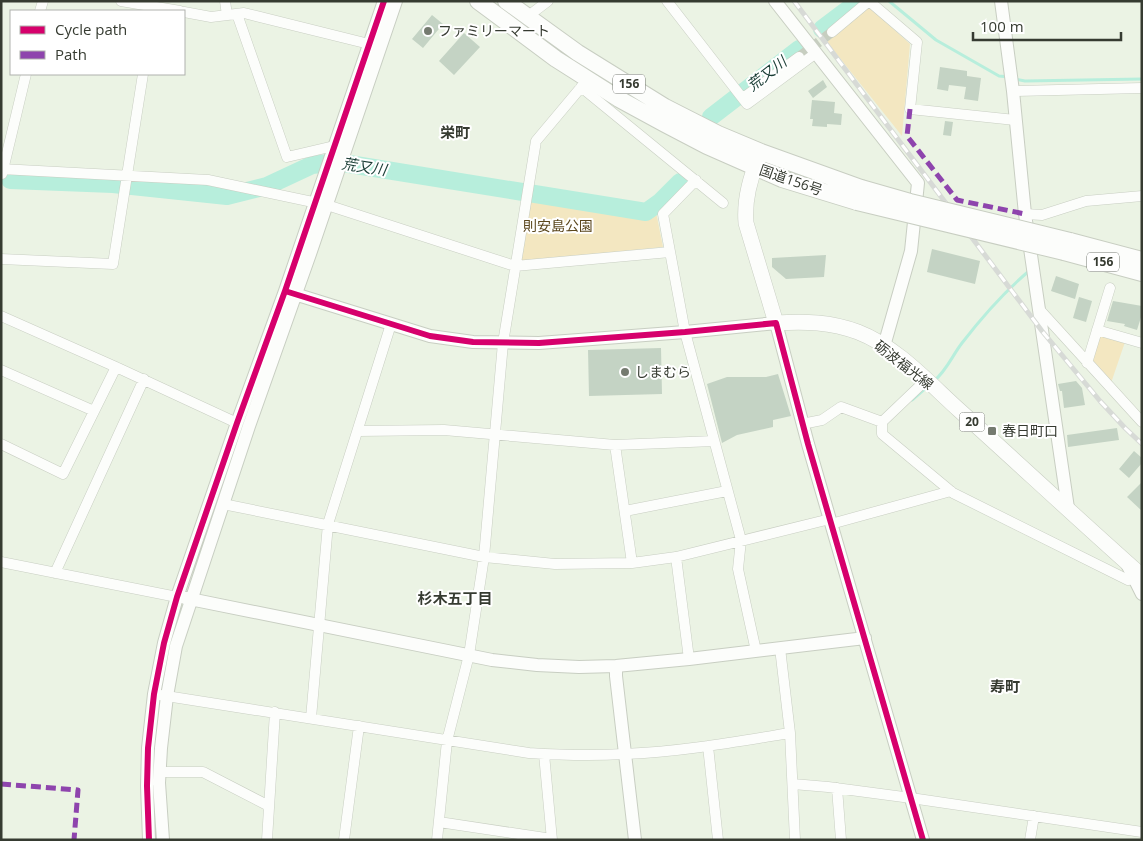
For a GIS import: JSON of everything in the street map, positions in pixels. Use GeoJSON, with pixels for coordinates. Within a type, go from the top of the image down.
{"type":"FeatureCollection","features":[{"type":"Feature","properties":{"kind":"highway","name":"国道156号"},"geometry":{"type":"LineString","coordinates":[[478,1],[556,60],[584,84],[619,99],[754,168],[782,179],[859,195],[910,202],[1067,246],[1142,273]]}},
{"type":"Feature","properties":{"kind":"highway","name":"国道156号"},"geometry":{"type":"LineString","coordinates":[[506,1],[578,53],[666,107],[718,134],[859,195]]}},
{"type":"Feature","properties":{"kind":"highway","name":"国道156号"},"geometry":{"type":"LineString","coordinates":[[1067,246],[1142,260]]}},
{"type":"Feature","properties":{"kind":"main road"},"geometry":{"type":"LineString","coordinates":[[761,152],[754,168],[745,208],[746,223],[776,323]]}},
{"type":"Feature","properties":{"kind":"main road","name":"砺波福光線"},"geometry":{"type":"LineString","coordinates":[[776,323],[804,321],[832,324],[860,332],[884,346],[926,380],[1068,508],[1126,562],[1138,577]]}},
{"type":"Feature","properties":{"kind":"street"},"geometry":{"type":"LineString","coordinates":[[122,1],[153,9],[166,10]]}},
{"type":"Feature","properties":{"kind":"street"},"geometry":{"type":"LineString","coordinates":[[224,1],[232,14],[288,157],[334,146]]}},
{"type":"Feature","properties":{"kind":"street"},"geometry":{"type":"LineString","coordinates":[[320,204],[334,146],[384,1]]}},
{"type":"Feature","properties":{"kind":"street"},"geometry":{"type":"LineString","coordinates":[[149,840],[148,757],[161,695],[320,204],[396,1]]}},
{"type":"Feature","properties":{"kind":"street"},"geometry":{"type":"LineString","coordinates":[[527,18],[548,1]]}},
{"type":"Feature","properties":{"kind":"street"},"geometry":{"type":"LineString","coordinates":[[667,1],[747,104],[816,53]]}},
{"type":"Feature","properties":{"kind":"street"},"geometry":{"type":"LineString","coordinates":[[775,1],[918,183],[911,251],[884,346]]}},
{"type":"Feature","properties":{"kind":"street"},"geometry":{"type":"LineString","coordinates":[[832,32],[869,1],[917,42],[910,110],[1015,120]]}},
{"type":"Feature","properties":{"kind":"street"},"geometry":{"type":"LineString","coordinates":[[1001,1],[1013,91],[1025,214],[1068,508]]}},
{"type":"Feature","properties":{"kind":"street"},"geometry":{"type":"LineString","coordinates":[[185,12],[211,16],[244,13],[369,44]]}},
{"type":"Feature","properties":{"kind":"street"},"geometry":{"type":"LineString","coordinates":[[743,98],[799,57]]}},
{"type":"Feature","properties":{"kind":"street"},"geometry":{"type":"LineString","coordinates":[[26,75],[2,171],[128,175],[208,180],[320,204],[515,266],[670,252]]}},
{"type":"Feature","properties":{"kind":"street"},"geometry":{"type":"LineString","coordinates":[[1,259],[113,264],[143,75]]}},
{"type":"Feature","properties":{"kind":"street"},"geometry":{"type":"LineString","coordinates":[[437,840],[448,741],[468,655],[484,557],[503,344],[536,141],[584,84],[723,203]]}},
{"type":"Feature","properties":{"kind":"street"},"geometry":{"type":"LineString","coordinates":[[1013,91],[1142,88]]}},
{"type":"Feature","properties":{"kind":"street"},"geometry":{"type":"LineString","coordinates":[[696,180],[663,214],[684,332],[741,540],[738,569],[756,651]]}},
{"type":"Feature","properties":{"kind":"street"},"geometry":{"type":"LineString","coordinates":[[1025,214],[1042,215],[1086,201],[1142,196]]}},
{"type":"Feature","properties":{"kind":"street"},"geometry":{"type":"LineString","coordinates":[[1087,363],[1110,288]]}},
{"type":"Feature","properties":{"kind":"street"},"geometry":{"type":"LineString","coordinates":[[290,293],[430,336],[503,344],[684,332],[776,323],[802,424],[923,840]]}},
{"type":"Feature","properties":{"kind":"street"},"geometry":{"type":"LineString","coordinates":[[163,840],[160,772],[164,643],[177,597],[237,423],[290,293]]}},
{"type":"Feature","properties":{"kind":"street"},"geometry":{"type":"LineString","coordinates":[[1039,309],[1142,422]]}},
{"type":"Feature","properties":{"kind":"street"},"geometry":{"type":"LineString","coordinates":[[1,316],[116,366],[237,423]]}},
{"type":"Feature","properties":{"kind":"street"},"geometry":{"type":"LineString","coordinates":[[311,718],[328,524],[391,324]]}},
{"type":"Feature","properties":{"kind":"street"},"geometry":{"type":"LineString","coordinates":[[1097,330],[1142,343]]}},
{"type":"Feature","properties":{"kind":"street"},"geometry":{"type":"LineString","coordinates":[[1,444],[63,474],[116,366]]}},
{"type":"Feature","properties":{"kind":"street"},"geometry":{"type":"LineString","coordinates":[[1,370],[94,411]]}},
{"type":"Feature","properties":{"kind":"street"},"geometry":{"type":"LineString","coordinates":[[55,573],[144,380]]}},
{"type":"Feature","properties":{"kind":"street"},"geometry":{"type":"LineString","coordinates":[[926,380],[882,422],[882,434],[951,491],[1128,580],[1138,577],[1142,594]]}},
{"type":"Feature","properties":{"kind":"street"},"geometry":{"type":"LineString","coordinates":[[802,424],[822,420],[842,407],[882,422]]}},
{"type":"Feature","properties":{"kind":"street"},"geometry":{"type":"LineString","coordinates":[[358,431],[444,430],[495,436],[615,445],[714,441]]}},
{"type":"Feature","properties":{"kind":"street"},"geometry":{"type":"LineString","coordinates":[[615,445],[632,563]]}},
{"type":"Feature","properties":{"kind":"street"},"geometry":{"type":"LineString","coordinates":[[624,511],[728,491]]}},
{"type":"Feature","properties":{"kind":"street"},"geometry":{"type":"LineString","coordinates":[[223,504],[484,557],[555,564],[632,563],[676,557],[951,491]]}},
{"type":"Feature","properties":{"kind":"street"},"geometry":{"type":"LineString","coordinates":[[676,557],[689,659]]}},
{"type":"Feature","properties":{"kind":"street"},"geometry":{"type":"LineString","coordinates":[[1,562],[492,660],[538,665],[616,666],[865,638]]}},
{"type":"Feature","properties":{"kind":"street"},"geometry":{"type":"LineString","coordinates":[[780,648],[790,734],[795,840]]}},
{"type":"Feature","properties":{"kind":"street"},"geometry":{"type":"LineString","coordinates":[[616,666],[635,840]]}},
{"type":"Feature","properties":{"kind":"street"},"geometry":{"type":"LineString","coordinates":[[161,695],[448,741],[544,754],[625,754],[708,746],[790,734]]}},
{"type":"Feature","properties":{"kind":"street"},"geometry":{"type":"LineString","coordinates":[[266,840],[275,712]]}},
{"type":"Feature","properties":{"kind":"street"},"geometry":{"type":"LineString","coordinates":[[344,840],[359,726]]}},
{"type":"Feature","properties":{"kind":"street"},"geometry":{"type":"LineString","coordinates":[[708,746],[718,840]]}},
{"type":"Feature","properties":{"kind":"street"},"geometry":{"type":"LineString","coordinates":[[439,822],[552,839],[544,754]]}},
{"type":"Feature","properties":{"kind":"street"},"geometry":{"type":"LineString","coordinates":[[160,772],[203,772],[269,806]]}},
{"type":"Feature","properties":{"kind":"street"},"geometry":{"type":"LineString","coordinates":[[793,784],[911,798],[1142,832]]}},
{"type":"Feature","properties":{"kind":"street"},"geometry":{"type":"LineString","coordinates":[[838,788],[841,840]]}},
{"type":"Feature","properties":{"kind":"street"},"geometry":{"type":"LineString","coordinates":[[1030,840],[1034,816]]}},
{"type":"Feature","properties":{"kind":"green space"},"geometry":{"type":"Polygon","coordinates":[[[868,6],[910,44],[902,136],[827,42],[868,6]]]}},
{"type":"Feature","properties":{"kind":"green space","name":"則安島公園"},"geometry":{"type":"Polygon","coordinates":[[[532,188],[639,206],[654,202],[663,247],[518,262],[532,188]]]}},
{"type":"Feature","properties":{"kind":"green space"},"geometry":{"type":"Polygon","coordinates":[[[1104,335],[1125,342],[1111,383],[1092,364],[1099,337],[1104,335]]]}},
{"type":"Feature","properties":{"kind":"building","name":"ファミリーマート"},"geometry":{"type":"Polygon","coordinates":[[[432,15],[443,24],[423,48],[412,39],[432,15]]]}},
{"type":"Feature","properties":{"kind":"building"},"geometry":{"type":"Polygon","coordinates":[[[464,33],[480,47],[454,75],[439,61],[464,33]]]}},
{"type":"Feature","properties":{"kind":"building"},"geometry":{"type":"Polygon","coordinates":[[[940,67],[967,71],[967,76],[981,78],[978,101],[964,99],[966,87],[949,85],[948,91],[937,89],[940,67]]]}},
{"type":"Feature","properties":{"kind":"building"},"geometry":{"type":"Polygon","coordinates":[[[823,80],[827,87],[813,98],[808,91],[823,80]]]}},
{"type":"Feature","properties":{"kind":"building"},"geometry":{"type":"Polygon","coordinates":[[[812,100],[835,102],[834,113],[842,114],[841,125],[827,124],[827,127],[812,126],[813,119],[810,119],[812,100]]]}},
{"type":"Feature","properties":{"kind":"building"},"geometry":{"type":"Polygon","coordinates":[[[945,121],[953,122],[951,136],[943,135],[945,121]]]}},
{"type":"Feature","properties":{"kind":"building"},"geometry":{"type":"Polygon","coordinates":[[[932,249],[980,261],[975,284],[927,272],[932,249]]]}},
{"type":"Feature","properties":{"kind":"building"},"geometry":{"type":"Polygon","coordinates":[[[826,255],[824,277],[786,279],[772,267],[772,258],[826,255]]]}},
{"type":"Feature","properties":{"kind":"building"},"geometry":{"type":"Polygon","coordinates":[[[1056,276],[1079,284],[1075,299],[1051,291],[1056,276]]]}},
{"type":"Feature","properties":{"kind":"building"},"geometry":{"type":"Polygon","coordinates":[[[1079,297],[1092,301],[1086,322],[1073,318],[1079,297]]]}},
{"type":"Feature","properties":{"kind":"building"},"geometry":{"type":"Polygon","coordinates":[[[1113,301],[1142,306],[1142,314],[1137,330],[1124,326],[1125,324],[1107,321],[1113,301]]]}},
{"type":"Feature","properties":{"kind":"building","name":"しまむら"},"geometry":{"type":"Polygon","coordinates":[[[661,348],[662,394],[589,396],[588,350],[661,348]]]}},
{"type":"Feature","properties":{"kind":"building"},"geometry":{"type":"Polygon","coordinates":[[[778,374],[791,416],[773,420],[773,427],[737,435],[722,443],[707,384],[727,377],[766,377],[778,374]]]}},
{"type":"Feature","properties":{"kind":"building"},"geometry":{"type":"Polygon","coordinates":[[[1076,381],[1082,388],[1085,405],[1064,408],[1062,391],[1060,391],[1058,384],[1076,381]]]}},
{"type":"Feature","properties":{"kind":"building"},"geometry":{"type":"Polygon","coordinates":[[[1117,428],[1119,440],[1068,447],[1067,435],[1117,428]]]}},
{"type":"Feature","properties":{"kind":"building"},"geometry":{"type":"Polygon","coordinates":[[[1134,451],[1142,458],[1142,463],[1129,478],[1119,469],[1134,451]]]}},
{"type":"Feature","properties":{"kind":"building"},"geometry":{"type":"Polygon","coordinates":[[[1142,482],[1142,511],[1127,497],[1142,482]]]}},
{"type":"Feature","properties":{"kind":"waterway","name":"荒又川"},"geometry":{"type":"LineString","coordinates":[[822,29],[859,1]]}},
{"type":"Feature","properties":{"kind":"waterway"},"geometry":{"type":"LineString","coordinates":[[889,1],[936,40],[999,76],[1009,77]]}},
{"type":"Feature","properties":{"kind":"waterway","name":"荒又川"},"geometry":{"type":"LineString","coordinates":[[711,117],[799,49]]}},
{"type":"Feature","properties":{"kind":"waterway"},"geometry":{"type":"LineString","coordinates":[[1015,79],[1025,81],[1142,79]]}},
{"type":"Feature","properties":{"kind":"waterway","name":"荒又川"},"geometry":{"type":"LineString","coordinates":[[10,180],[113,184],[227,196],[267,186],[312,165],[337,162],[646,212],[660,202],[680,182]]}},
{"type":"Feature","properties":{"kind":"waterway"},"geometry":{"type":"LineString","coordinates":[[934,381],[985,314],[1029,271]]}},
{"type":"Feature","properties":{"kind":"waterway"},"geometry":{"type":"LineString","coordinates":[[912,400],[928,386]]}},
{"type":"Feature","properties":{"kind":"tunnel"},"geometry":{"type":"LineString","coordinates":[[799,57],[832,32]]}},
{"type":"Feature","properties":{"kind":"railway"},"geometry":{"type":"LineString","coordinates":[[794,1],[1042,331],[1100,401],[1142,444]]}},
{"type":"Feature","properties":{"kind":"marked path"},"geometry":{"type":"LineString","coordinates":[[910,109],[907,136],[957,200],[1025,214]]}},
{"type":"Feature","properties":{"kind":"marked path"},"geometry":{"type":"LineString","coordinates":[[1,784],[78,790],[74,840]]}},
{"type":"Feature","properties":{"kind":"cycle path"},"geometry":{"type":"LineString","coordinates":[[149,840],[148,748],[154,694],[164,643],[177,597],[285,291],[384,1]]}},
{"type":"Feature","properties":{"kind":"cycle path"},"geometry":{"type":"LineString","coordinates":[[285,291],[430,336],[473,342],[539,343],[776,323],[808,444],[923,840]]}},
{"type":"Feature","properties":{"kind":"place","name":"ファミリーマート"},"geometry":{"type":"Point","coordinates":[428,31]}},
{"type":"Feature","properties":{"kind":"place","name":"しまむら"},"geometry":{"type":"Point","coordinates":[625,372]}},
{"type":"Feature","properties":{"kind":"place","name":"春日町口"},"geometry":{"type":"Point","coordinates":[992,431]}},
{"type":"Feature","properties":{"kind":"district","name":"栄町"},"geometry":{"type":"Point","coordinates":[455,133]}},
{"type":"Feature","properties":{"kind":"district","name":"杉木五丁目"},"geometry":{"type":"Point","coordinates":[455,599]}},
{"type":"Feature","properties":{"kind":"district","name":"寿町"},"geometry":{"type":"Point","coordinates":[1005,687]}}]}
